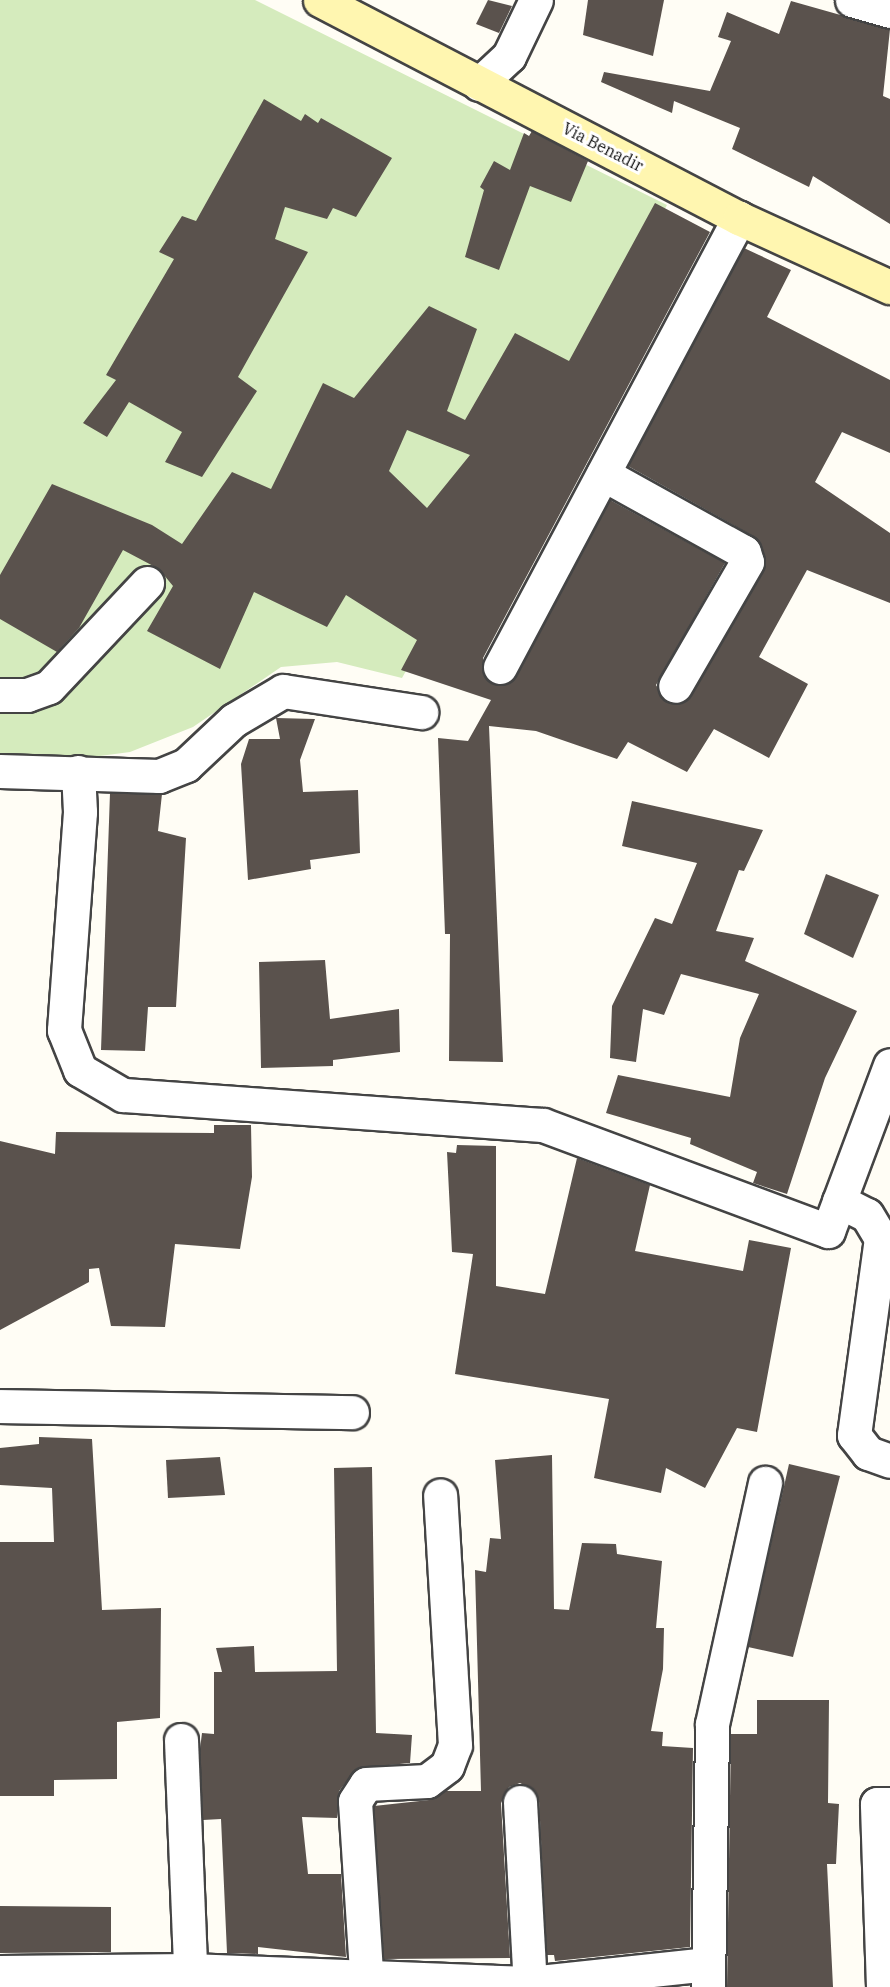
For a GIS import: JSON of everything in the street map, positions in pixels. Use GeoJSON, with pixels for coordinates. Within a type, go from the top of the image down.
{"type":"FeatureCollection","features":[{"type":"Feature","properties":{"kind":"street","name":"Via Benadir"},"geometry":{"type":"LineString","coordinates":[[320,0],[739,218],[887,279]]}},
{"type":"Feature","properties":{"kind":"street"},"geometry":{"type":"LineString","coordinates":[[479,84],[509,56],[536,0]]}},
{"type":"Feature","properties":{"kind":"street"},"geometry":{"type":"LineString","coordinates":[[852,0],[890,11]]}},
{"type":"Feature","properties":{"kind":"street"},"geometry":{"type":"LineString","coordinates":[[500,667],[739,218]]}},
{"type":"Feature","properties":{"kind":"street"},"geometry":{"type":"LineString","coordinates":[[603,474],[744,552],[747,562],[675,686]]}},
{"type":"Feature","properties":{"kind":"street"},"geometry":{"type":"LineString","coordinates":[[0,695],[27,695],[49,687],[147,583]]}},
{"type":"Feature","properties":{"kind":"street"},"geometry":{"type":"LineString","coordinates":[[0,771],[159,776],[186,765],[234,720],[283,691],[421,712]]}},
{"type":"Feature","properties":{"kind":"street"},"geometry":{"type":"LineString","coordinates":[[78,772],[64,1029],[80,1070],[123,1095],[543,1125],[828,1231],[890,1065]]}},
{"type":"Feature","properties":{"kind":"street"},"geometry":{"type":"LineString","coordinates":[[839,1200],[867,1215],[881,1238],[854,1435],[868,1453],[890,1461]]}},
{"type":"Feature","properties":{"kind":"street"},"geometry":{"type":"LineString","coordinates":[[0,1406],[352,1412]]}},
{"type":"Feature","properties":{"kind":"street"},"geometry":{"type":"LineString","coordinates":[[5,1977],[190,1978],[367,1984],[530,1985],[708,1976],[712,1724],[765,1483]]}},
{"type":"Feature","properties":{"kind":"street"},"geometry":{"type":"LineString","coordinates":[[367,1984],[355,1801],[366,1784],[427,1781],[447,1766],[455,1745],[440,1495]]}},
{"type":"Feature","properties":{"kind":"street"},"geometry":{"type":"LineString","coordinates":[[181,1740],[190,1978]]}},
{"type":"Feature","properties":{"kind":"street"},"geometry":{"type":"LineString","coordinates":[[520,1802],[530,1985]]}},
{"type":"Feature","properties":{"kind":"street"},"geometry":{"type":"LineString","coordinates":[[883,1987],[877,1804],[890,1804]]}},
{"type":"Feature","properties":{"kind":"green space"},"geometry":{"type":"Polygon","coordinates":[[[0,0],[255,0],[667,205],[402,678],[337,662],[281,667],[193,727],[130,752],[77,759],[0,753],[0,0]]]}},
{"type":"Feature","properties":{"kind":"building"},"geometry":{"type":"Polygon","coordinates":[[[488,0],[512,6],[499,33],[476,24],[488,0]]]}},
{"type":"Feature","properties":{"kind":"building"},"geometry":{"type":"Polygon","coordinates":[[[588,0],[664,0],[653,56],[583,35],[588,0]]]}},
{"type":"Feature","properties":{"kind":"building"},"geometry":{"type":"Polygon","coordinates":[[[791,1],[890,29],[883,96],[890,99],[890,224],[813,176],[809,187],[732,149],[740,128],[674,101],[672,113],[601,82],[604,72],[710,91],[731,41],[718,37],[727,12],[779,34],[791,1]]]}},
{"type":"Feature","properties":{"kind":"building"},"geometry":{"type":"Polygon","coordinates":[[[264,99],[301,121],[305,114],[318,123],[321,118],[392,158],[356,217],[333,208],[327,219],[285,207],[275,239],[308,252],[238,377],[257,391],[202,477],[165,462],[182,432],[129,402],[107,437],[83,423],[116,380],[106,375],[174,259],[159,252],[182,216],[196,221],[264,99]]]}},
{"type":"Feature","properties":{"kind":"building"},"geometry":{"type":"Polygon","coordinates":[[[532,131],[588,161],[571,202],[530,186],[499,270],[465,257],[484,190],[480,187],[494,161],[510,170],[524,133],[529,136],[532,131]]]}},
{"type":"Feature","properties":{"kind":"building"},"geometry":{"type":"Polygon","coordinates":[[[655,203],[710,232],[483,658],[484,676],[500,686],[517,676],[610,500],[725,563],[656,685],[666,702],[684,702],[691,695],[763,571],[765,557],[753,536],[628,466],[744,248],[791,270],[767,317],[890,380],[890,453],[842,432],[815,482],[890,533],[890,603],[807,570],[759,657],[808,684],[769,758],[714,729],[687,772],[628,742],[617,759],[536,731],[489,726],[503,1062],[449,1061],[450,934],[445,934],[438,738],[468,741],[491,700],[401,670],[417,640],[346,595],[327,627],[254,592],[220,669],[147,631],[173,586],[159,569],[123,550],[79,628],[57,652],[0,619],[0,575],[52,484],[152,525],[182,544],[232,472],[271,489],[323,383],[354,398],[429,306],[477,329],[447,411],[465,420],[515,333],[569,361],[655,203]],[[407,430],[389,471],[427,508],[470,455],[407,430]]]}},
{"type":"Feature","properties":{"kind":"building"},"geometry":{"type":"Polygon","coordinates":[[[276,718],[315,719],[300,760],[303,792],[358,790],[360,853],[310,860],[311,869],[248,880],[241,764],[249,739],[280,739],[276,718]]]}},
{"type":"Feature","properties":{"kind":"building"},"geometry":{"type":"Polygon","coordinates":[[[110,793],[162,794],[158,831],[186,838],[176,1007],[148,1007],[145,1051],[101,1050],[110,793]]]}},
{"type":"Feature","properties":{"kind":"building"},"geometry":{"type":"Polygon","coordinates":[[[632,801],[763,830],[744,871],[739,870],[716,931],[754,938],[745,961],[857,1011],[825,1078],[787,1194],[753,1183],[757,1172],[690,1144],[691,1138],[606,1113],[618,1075],[730,1097],[740,1038],[759,994],[681,974],[664,1015],[643,1009],[636,1062],[610,1058],[612,1006],[655,918],[672,924],[697,863],[622,846],[632,801]]]}},
{"type":"Feature","properties":{"kind":"building"},"geometry":{"type":"Polygon","coordinates":[[[826,874],[879,895],[853,958],[804,934],[826,874]]]}},
{"type":"Feature","properties":{"kind":"building"},"geometry":{"type":"Polygon","coordinates":[[[325,960],[330,1019],[399,1009],[400,1052],[333,1060],[333,1066],[261,1068],[259,962],[325,960]]]}},
{"type":"Feature","properties":{"kind":"building"},"geometry":{"type":"Polygon","coordinates":[[[214,1125],[251,1125],[252,1177],[240,1249],[175,1244],[165,1327],[111,1326],[99,1268],[89,1269],[89,1282],[0,1330],[0,1141],[55,1154],[56,1132],[214,1133],[214,1125]]]}},
{"type":"Feature","properties":{"kind":"building"},"geometry":{"type":"Polygon","coordinates":[[[457,1145],[496,1146],[496,1286],[545,1294],[577,1158],[650,1185],[635,1251],[743,1271],[749,1240],[791,1248],[757,1432],[737,1428],[705,1488],[666,1468],[661,1493],[594,1478],[609,1399],[455,1374],[473,1254],[452,1252],[447,1152],[456,1153],[457,1145]]]}},
{"type":"Feature","properties":{"kind":"building"},"geometry":{"type":"Polygon","coordinates":[[[39,1437],[92,1439],[102,1610],[161,1608],[160,1718],[117,1722],[117,1779],[54,1780],[54,1796],[0,1796],[0,1542],[54,1542],[52,1488],[0,1485],[0,1448],[39,1444],[39,1437]]]}},
{"type":"Feature","properties":{"kind":"building"},"geometry":{"type":"Polygon","coordinates":[[[552,1455],[554,1609],[569,1610],[582,1543],[616,1544],[617,1554],[662,1561],[656,1628],[664,1628],[663,1669],[651,1731],[663,1732],[662,1746],[693,1748],[690,1947],[555,1961],[554,1955],[547,1955],[539,1801],[535,1791],[520,1783],[509,1787],[501,1803],[510,1958],[384,1959],[374,1806],[429,1800],[445,1791],[481,1791],[475,1570],[486,1572],[490,1538],[501,1539],[495,1460],[552,1455]]]}},
{"type":"Feature","properties":{"kind":"building"},"geometry":{"type":"Polygon","coordinates":[[[220,1457],[225,1495],[168,1498],[166,1460],[220,1457]]]}},
{"type":"Feature","properties":{"kind":"building"},"geometry":{"type":"Polygon","coordinates":[[[789,1464],[840,1476],[793,1657],[748,1647],[789,1464]]]}},
{"type":"Feature","properties":{"kind":"building"},"geometry":{"type":"Polygon","coordinates":[[[372,1467],[376,1733],[412,1735],[410,1763],[357,1768],[339,1791],[337,1818],[302,1817],[308,1874],[341,1874],[346,1957],[258,1947],[258,1954],[227,1953],[221,1819],[203,1820],[200,1749],[202,1733],[214,1734],[214,1672],[222,1672],[216,1648],[254,1646],[255,1672],[337,1671],[334,1468],[372,1467]]]}},
{"type":"Feature","properties":{"kind":"building"},"geometry":{"type":"Polygon","coordinates":[[[757,1700],[829,1700],[828,1803],[839,1804],[836,1864],[827,1864],[833,1987],[727,1987],[731,1734],[757,1734],[757,1700]]]}},
{"type":"Feature","properties":{"kind":"building"},"geometry":{"type":"Polygon","coordinates":[[[0,1906],[111,1907],[111,1952],[0,1953],[0,1906]]]}}]}
